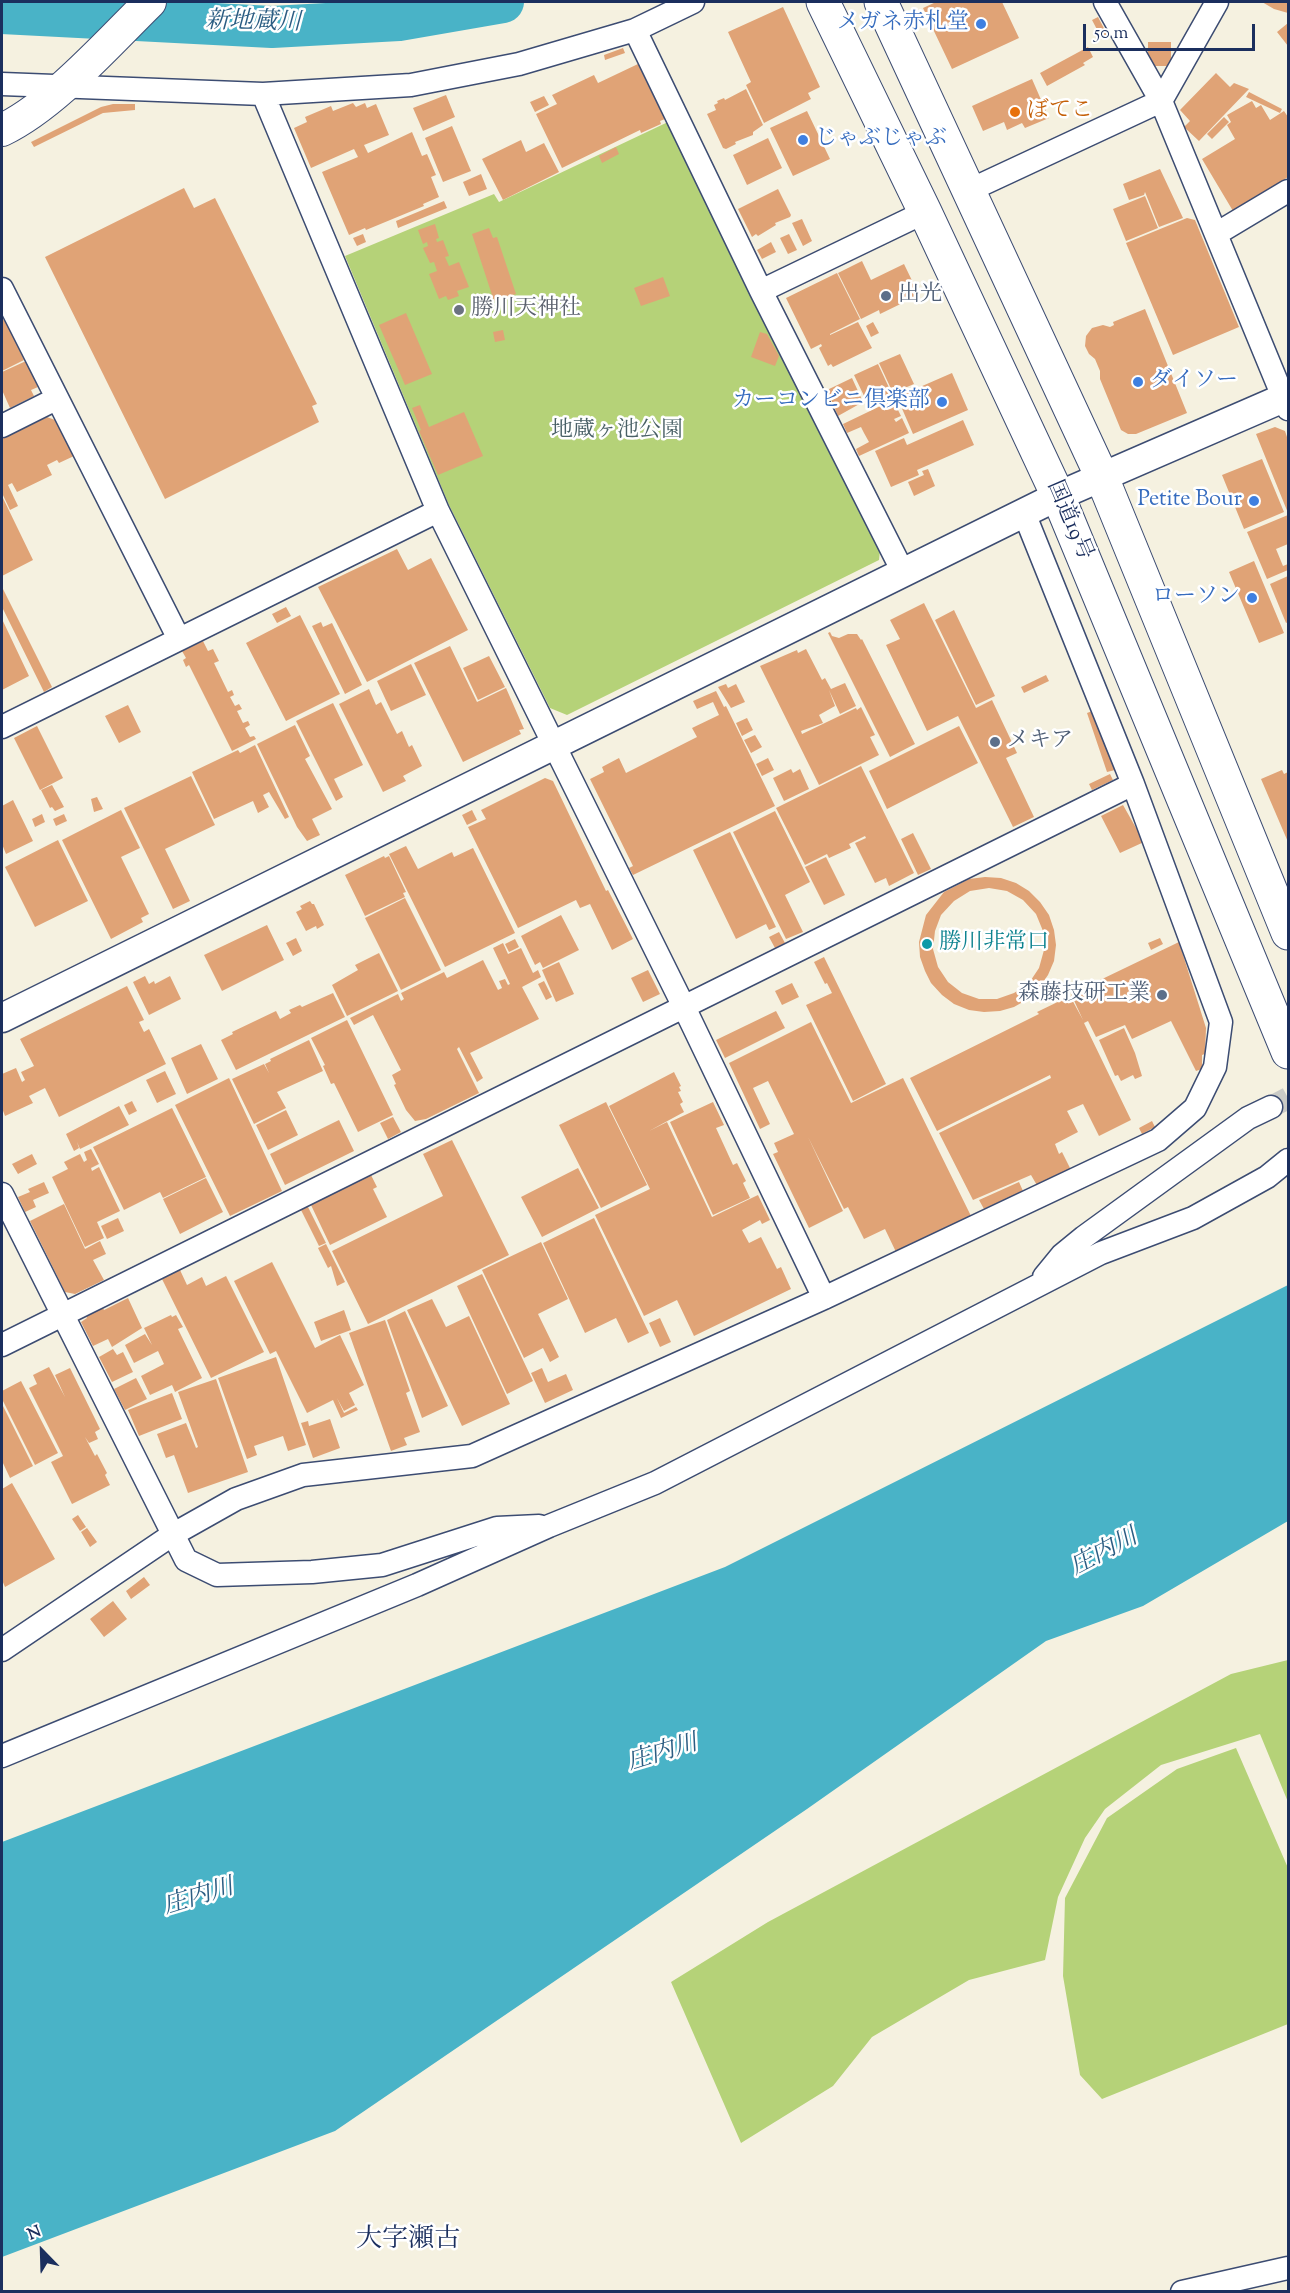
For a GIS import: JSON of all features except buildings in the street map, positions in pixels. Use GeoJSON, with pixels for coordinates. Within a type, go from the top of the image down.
{"type":"FeatureCollection","features":[{"type":"Feature","properties":{"kind":"highway","name":"国道19号"},"geometry":{"type":"LineString","coordinates":[[824,2],[1058,496],[1288,1052]]}},
{"type":"Feature","properties":{"kind":"highway"},"geometry":{"type":"LineString","coordinates":[[881,2],[1101,476],[1288,933]]}},
{"type":"Feature","properties":{"kind":"main road"},"geometry":{"type":"LineString","coordinates":[[2,130],[21,121],[68,81],[150,2]]}},
{"type":"Feature","properties":{"kind":"street"},"geometry":{"type":"LineString","coordinates":[[2,84],[68,81],[263,94],[411,85],[519,64],[635,30],[693,2]]}},
{"type":"Feature","properties":{"kind":"street"},"geometry":{"type":"LineString","coordinates":[[2,1018],[1058,496],[1101,476],[1287,401],[1161,101],[1105,2]]}},
{"type":"Feature","properties":{"kind":"street"},"geometry":{"type":"LineString","coordinates":[[970,190],[1161,101],[1217,2]]}},
{"type":"Feature","properties":{"kind":"street"},"geometry":{"type":"LineString","coordinates":[[635,30],[761,291],[903,572]]}},
{"type":"Feature","properties":{"kind":"street"},"geometry":{"type":"LineString","coordinates":[[263,94],[438,511],[684,1007],[824,1298]]}},
{"type":"Feature","properties":{"kind":"street"},"geometry":{"type":"LineString","coordinates":[[1216,234],[1288,191]]}},
{"type":"Feature","properties":{"kind":"street"},"geometry":{"type":"LineString","coordinates":[[761,291],[925,212]]}},
{"type":"Feature","properties":{"kind":"street"},"geometry":{"type":"LineString","coordinates":[[2,289],[178,639]]}},
{"type":"Feature","properties":{"kind":"street"},"geometry":{"type":"LineString","coordinates":[[2,426],[56,399]]}},
{"type":"Feature","properties":{"kind":"street"},"geometry":{"type":"LineString","coordinates":[[2,727],[438,511]]}},
{"type":"Feature","properties":{"kind":"street"},"geometry":{"type":"LineString","coordinates":[[2,1650],[172,1535],[236,1499],[303,1475],[472,1456],[824,1298],[1158,1140],[1195,1108],[1215,1067],[1221,1022],[1133,784],[1024,513]]}},
{"type":"Feature","properties":{"kind":"street"},"geometry":{"type":"LineString","coordinates":[[2,1345],[1133,784]]}},
{"type":"Feature","properties":{"kind":"street"},"geometry":{"type":"LineString","coordinates":[[1035,1287],[1062,1255],[1084,1237],[1248,1118],[1271,1107]]}},
{"type":"Feature","properties":{"kind":"street"},"geometry":{"type":"LineString","coordinates":[[2,1756],[417,1585],[549,1526],[655,1483],[1101,1253],[1193,1218],[1267,1176],[1288,1160]]}},
{"type":"Feature","properties":{"kind":"street"},"geometry":{"type":"LineString","coordinates":[[2,1194],[186,1560],[217,1575],[312,1572],[382,1565],[496,1528],[549,1526]]}},
{"type":"Feature","properties":{"kind":"street"},"geometry":{"type":"LineString","coordinates":[[1182,2292],[1288,2268]]}},
{"type":"Feature","properties":{"kind":"green space","name":"地蔵ヶ池公園"},"geometry":{"type":"Polygon","coordinates":[[[668,122],[880,550],[879,560],[567,715],[550,708],[449,505],[345,256],[494,194],[499,202],[668,122]]]}},
{"type":"Feature","properties":{"kind":"green space"},"geometry":{"type":"Polygon","coordinates":[[[1288,1660],[1288,1802],[1260,1734],[1161,1765],[1105,1809],[1085,1838],[1058,1897],[1045,1960],[969,1980],[872,2037],[833,2086],[741,2143],[671,1982],[768,1922],[1231,1674],[1288,1660]]]}},
{"type":"Feature","properties":{"kind":"green space"},"geometry":{"type":"Polygon","coordinates":[[[1236,1748],[1288,1868],[1288,2024],[1102,2099],[1080,2075],[1063,1976],[1065,1898],[1107,1818],[1177,1769],[1236,1748]]]}},
{"type":"Feature","properties":{"kind":"water","name":"庄内川"},"geometry":{"type":"Polygon","coordinates":[[[1288,1285],[1288,1521],[1143,1606],[1046,1641],[807,1809],[335,2131],[2,2257],[2,1842],[725,1567],[1288,1285]]]}},
{"type":"Feature","properties":{"kind":"waterway","name":"新地蔵川"},"geometry":{"type":"LineString","coordinates":[[2,13],[272,27],[399,20],[503,2]]}},
{"type":"Feature","properties":{"kind":"tunnel"},"geometry":{"type":"LineString","coordinates":[[1271,1107],[1288,1098]]}},
{"type":"Feature","properties":{"kind":"place","name":"メガネ赤札堂"},"geometry":{"type":"Point","coordinates":[981,24]}},
{"type":"Feature","properties":{"kind":"place","name":"ぼてこ"},"geometry":{"type":"Point","coordinates":[1015,112]}},
{"type":"Feature","properties":{"kind":"place","name":"じゃぶじゃぶ"},"geometry":{"type":"Point","coordinates":[803,140]}},
{"type":"Feature","properties":{"kind":"place","name":"出光"},"geometry":{"type":"Point","coordinates":[886,296]}},
{"type":"Feature","properties":{"kind":"place","name":"勝川天神社"},"geometry":{"type":"Point","coordinates":[459,310]}},
{"type":"Feature","properties":{"kind":"place","name":"ダイソー"},"geometry":{"type":"Point","coordinates":[1138,382]}},
{"type":"Feature","properties":{"kind":"place","name":"カーコンビニ倶楽部"},"geometry":{"type":"Point","coordinates":[942,402]}},
{"type":"Feature","properties":{"kind":"place","name":"Petite Bour"},"geometry":{"type":"Point","coordinates":[1254,501]}},
{"type":"Feature","properties":{"kind":"place","name":"ローソン"},"geometry":{"type":"Point","coordinates":[1252,598]}},
{"type":"Feature","properties":{"kind":"place","name":"メキア"},"geometry":{"type":"Point","coordinates":[995,742]}},
{"type":"Feature","properties":{"kind":"place","name":"勝川非常口"},"geometry":{"type":"Point","coordinates":[927,944]}},
{"type":"Feature","properties":{"kind":"place","name":"森藤技研工業"},"geometry":{"type":"Point","coordinates":[1162,995]}},
{"type":"Feature","properties":{"kind":"district","name":"大字瀬古"},"geometry":{"type":"Point","coordinates":[408,2242]}}]}
